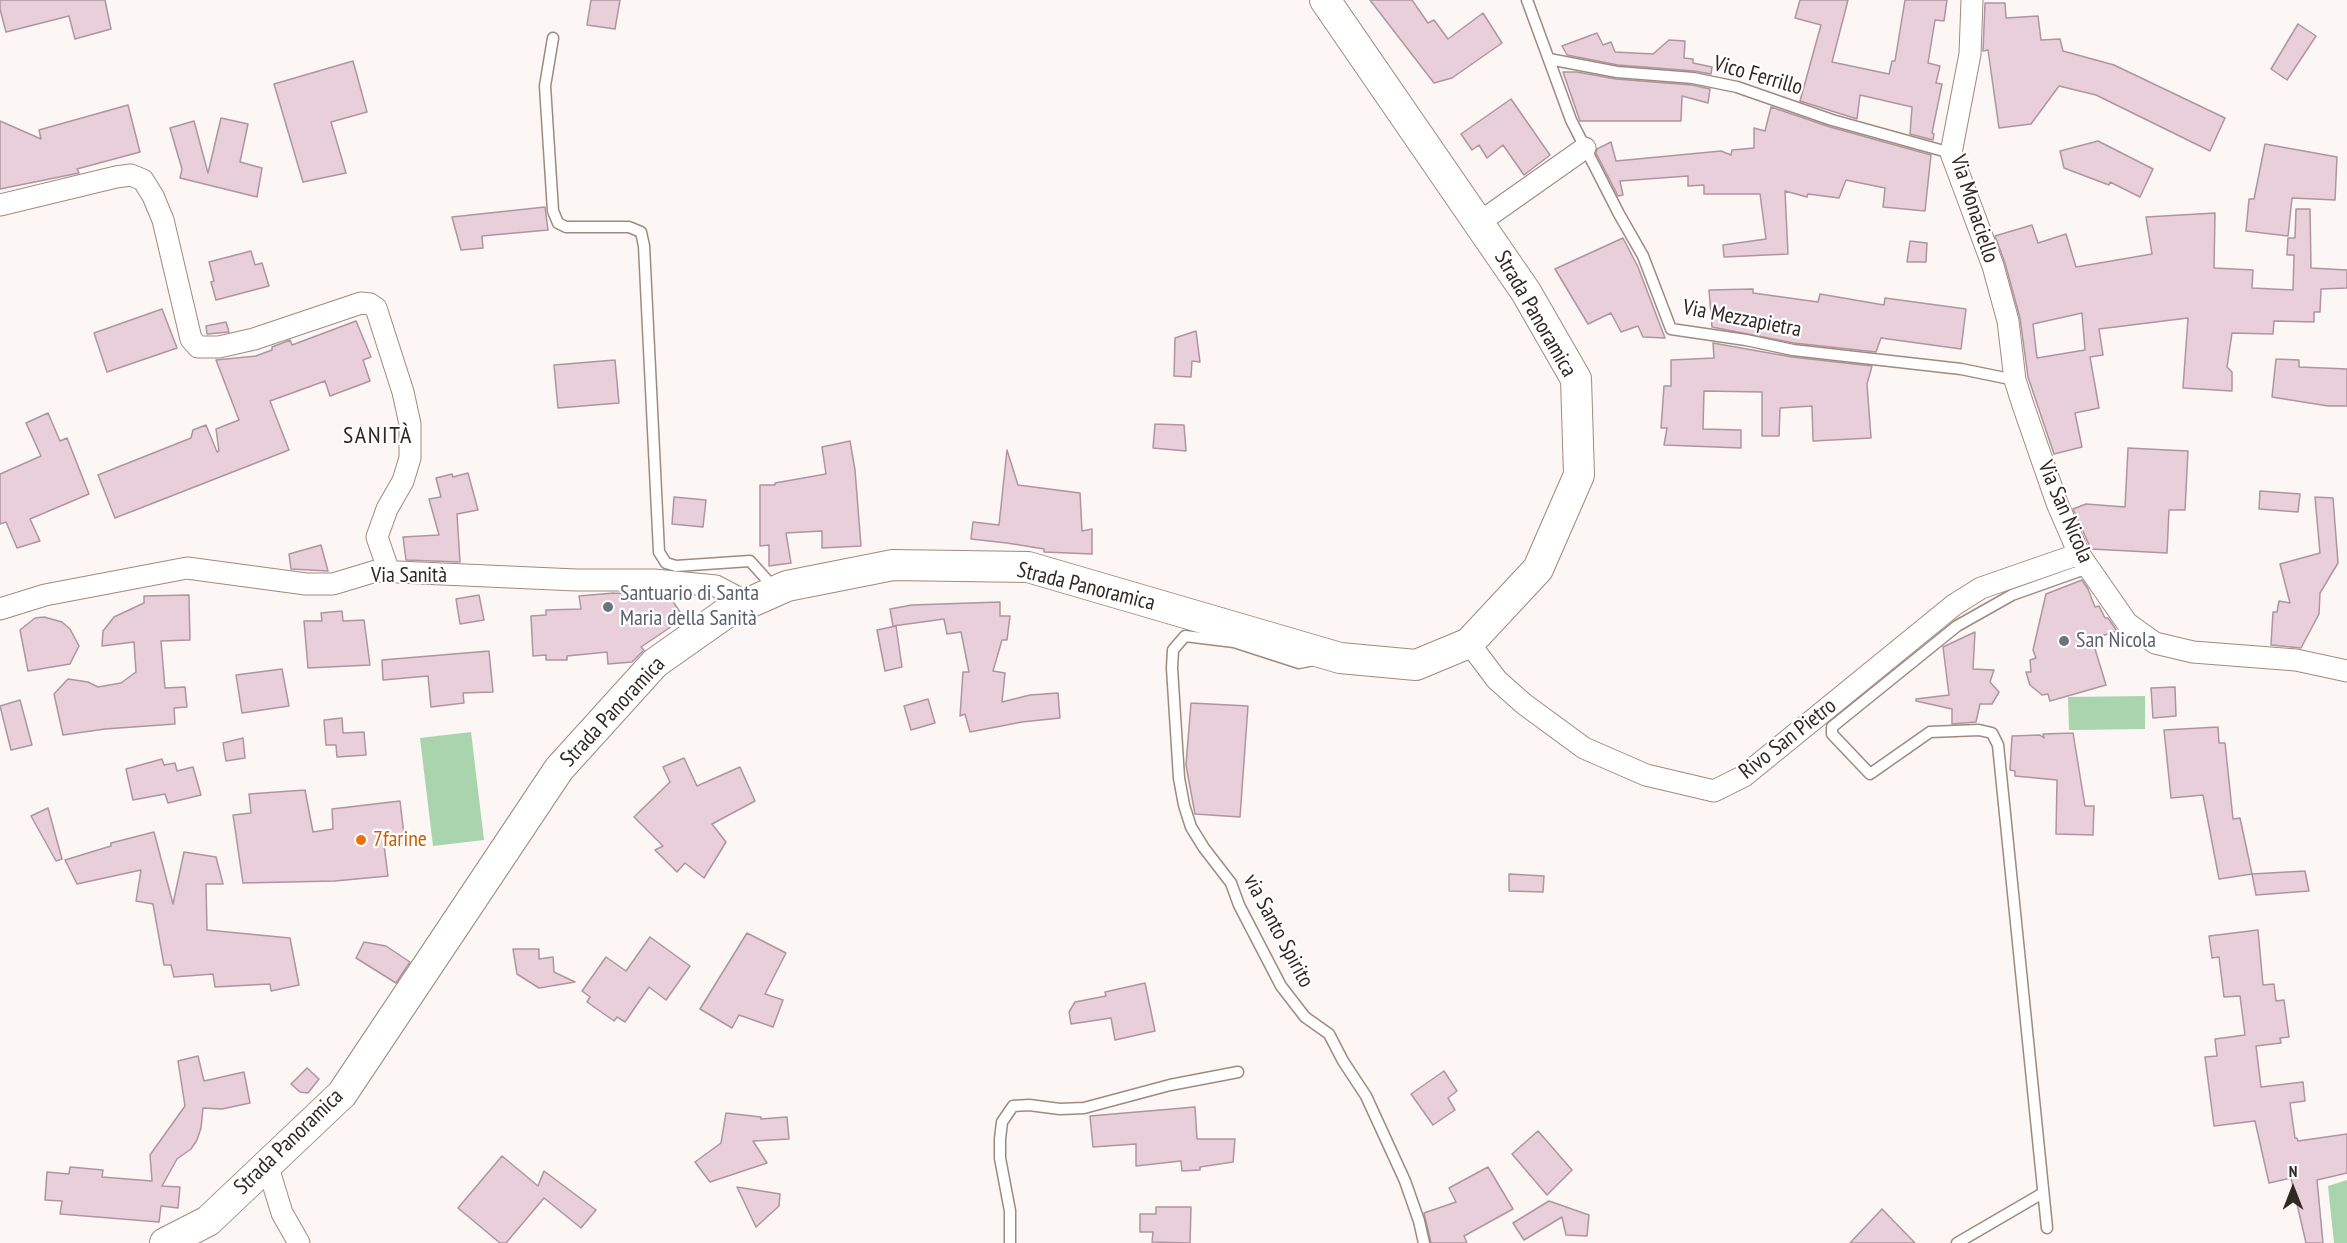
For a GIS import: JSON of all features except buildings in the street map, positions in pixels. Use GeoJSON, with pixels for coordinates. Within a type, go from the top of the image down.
{"type":"FeatureCollection","features":[{"type":"Feature","properties":{"kind":"main road","name":"Strada Panoramica"},"geometry":{"type":"LineString","coordinates":[[165,1243],[208,1221],[342,1094],[559,769],[655,663],[726,613],[776,590],[892,565],[1028,567],[1336,656],[1416,665],[1469,643],[1538,569],[1579,476],[1576,379],[1526,292],[1480,222],[1325,0]]}},
{"type":"Feature","properties":{"kind":"street","name":"Via Monaciello"},"geometry":{"type":"LineString","coordinates":[[1972,0],[1970,54],[1951,153],[1993,266],[2008,321],[2015,380]]}},
{"type":"Feature","properties":{"kind":"street"},"geometry":{"type":"LineString","coordinates":[[1480,222],[1585,148]]}},
{"type":"Feature","properties":{"kind":"street"},"geometry":{"type":"LineString","coordinates":[[0,205],[116,177],[131,175],[143,180],[163,220],[191,339],[198,347],[219,347],[255,339],[361,303],[370,304],[376,308],[411,424],[411,458],[403,481],[387,509],[377,537],[389,572]]}},
{"type":"Feature","properties":{"kind":"street","name":"Via San Nicola"},"geometry":{"type":"LineString","coordinates":[[2015,380],[2054,495],[2083,561],[2127,623],[2155,643],[2193,652],[2296,660],[2347,670]]}},
{"type":"Feature","properties":{"kind":"street","name":"Rivo San Pietro"},"geometry":{"type":"LineString","coordinates":[[1469,643],[1497,680],[1524,704],[1584,748],[1646,775],[1714,791],[1744,777],[1954,605],[1981,588],[2083,561]]}},
{"type":"Feature","properties":{"kind":"street","name":"Via Sanità"},"geometry":{"type":"LineString","coordinates":[[0,609],[45,595],[187,568],[306,584],[333,584],[376,571],[576,580],[654,580],[716,586],[748,603]]}},
{"type":"Feature","properties":{"kind":"street"},"geometry":{"type":"LineString","coordinates":[[267,1164],[282,1213],[298,1243]]}},
{"type":"Feature","properties":{"kind":"lane","name":"Via Mezzapietra"},"geometry":{"type":"LineString","coordinates":[[1527,0],[1571,120],[1643,256],[1671,329],[1746,340],[1793,350],[1883,362],[1961,369],[2015,380]]}},
{"type":"Feature","properties":{"kind":"lane"},"geometry":{"type":"LineString","coordinates":[[553,38],[545,86],[553,211],[558,223],[566,227],[629,227],[641,232],[644,246],[659,552],[666,562],[676,567],[750,561],[776,590]]}},
{"type":"Feature","properties":{"kind":"lane","name":"Vico Ferrillo"},"geometry":{"type":"LineString","coordinates":[[1548,59],[1617,72],[1673,75],[1737,87],[1832,120],[1951,153]]}},
{"type":"Feature","properties":{"kind":"lane"},"geometry":{"type":"LineString","coordinates":[[2047,1228],[1998,745],[1992,733],[1979,730],[1930,732],[1870,774],[1832,734],[1832,727],[1957,626],[2012,595],[2083,561]]}},
{"type":"Feature","properties":{"kind":"lane","name":"via Santo Spirito"},"geometry":{"type":"LineString","coordinates":[[1336,656],[1299,663],[1234,642],[1185,636],[1173,650],[1179,778],[1191,826],[1231,884],[1239,905],[1281,986],[1305,1017],[1329,1034],[1343,1061],[1366,1096],[1405,1181],[1424,1243]]}},
{"type":"Feature","properties":{"kind":"lane"},"geometry":{"type":"LineString","coordinates":[[1010,1243],[1010,1211],[1000,1158],[1000,1139],[1002,1122],[1013,1106],[1084,1108],[1170,1085],[1238,1072]]}},
{"type":"Feature","properties":{"kind":"lane"},"geometry":{"type":"LineString","coordinates":[[1957,1243],[2043,1193]]}},
{"type":"Feature","properties":{"kind":"green space"},"geometry":{"type":"Polygon","coordinates":[[[2145,696],[2145,729],[2069,730],[2068,697],[2145,696]]]}},
{"type":"Feature","properties":{"kind":"green space"},"geometry":{"type":"Polygon","coordinates":[[[471,732],[484,840],[433,846],[420,738],[471,732]]]}},
{"type":"Feature","properties":{"kind":"green space"},"geometry":{"type":"Polygon","coordinates":[[[2347,1180],[2347,1243],[2334,1243],[2328,1186],[2347,1180]]]}},
{"type":"Feature","properties":{"kind":"place","name":"Santuario di Santa Maria della Sanità"},"geometry":{"type":"Point","coordinates":[608,607]}},
{"type":"Feature","properties":{"kind":"place","name":"San Nicola"},"geometry":{"type":"Point","coordinates":[2064,641]}},
{"type":"Feature","properties":{"kind":"place","name":"7farine"},"geometry":{"type":"Point","coordinates":[361,840]}},
{"type":"Feature","properties":{"kind":"district","name":"SANITÀ"},"geometry":{"type":"Point","coordinates":[378,436]}}]}
